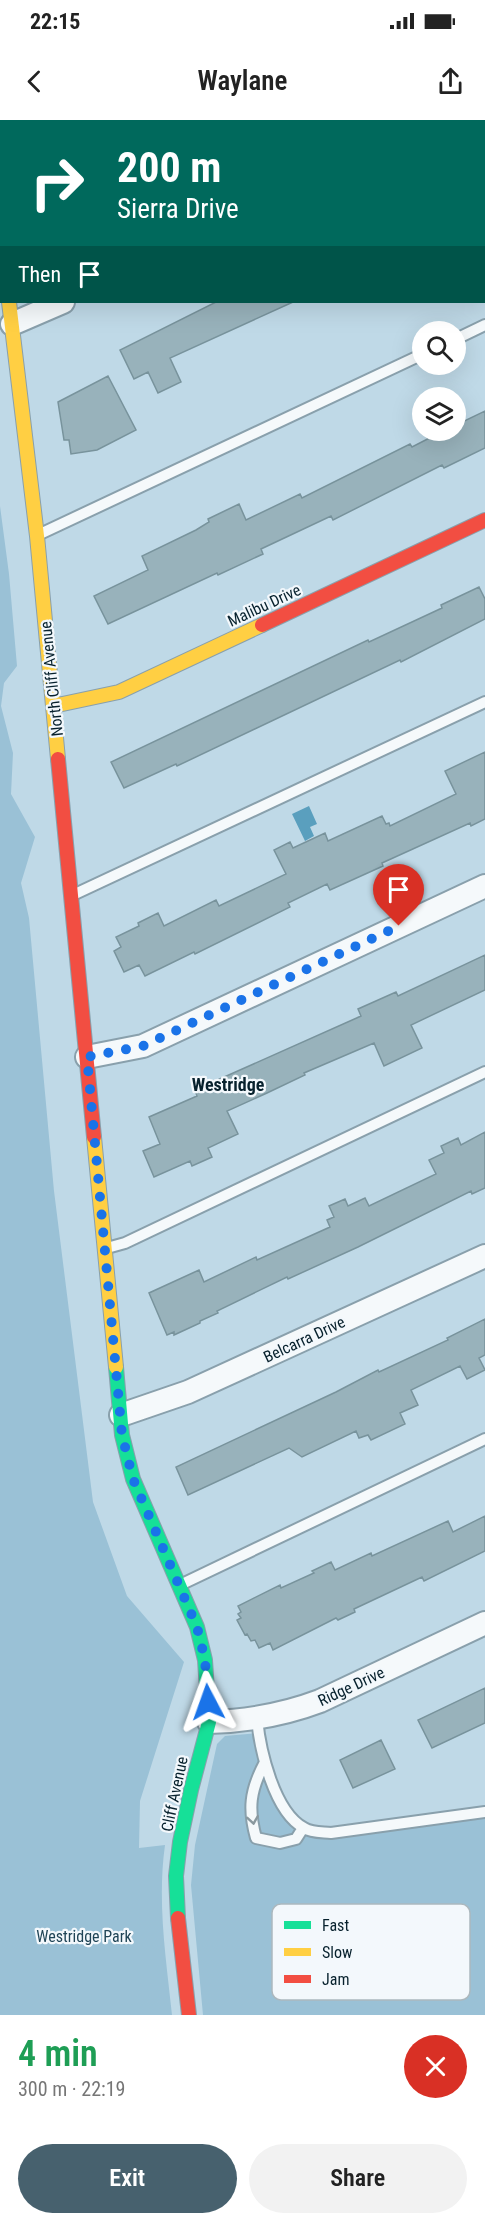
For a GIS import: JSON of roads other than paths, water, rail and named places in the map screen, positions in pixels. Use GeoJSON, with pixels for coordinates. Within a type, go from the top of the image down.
{"type":"FeatureCollection","features":[{"type":"Feature","properties":{"kind":"street","name":"North Cliff Avenue"},"geometry":{"type":"LineString","coordinates":[[9,303],[37,536],[87,1057]]}},
{"type":"Feature","properties":{"kind":"street"},"geometry":{"type":"LineString","coordinates":[[12,324],[61,303]]}},
{"type":"Feature","properties":{"kind":"street","name":"Malibu Drive"},"geometry":{"type":"LineString","coordinates":[[53,706],[119,692],[485,520]]}},
{"type":"Feature","properties":{"kind":"street"},"geometry":{"type":"LineString","coordinates":[[87,1057],[143,1046],[485,886]]}},
{"type":"Feature","properties":{"kind":"street","name":"Cliff Avenue"},"geometry":{"type":"LineString","coordinates":[[87,1057],[126,1457],[133,1479],[197,1627],[205,1660],[208,1722],[176,1875],[189,2015]]}},
{"type":"Feature","properties":{"kind":"street","name":"Belcarra Drive"},"geometry":{"type":"LineString","coordinates":[[121,1415],[188,1392],[485,1256]]}},
{"type":"Feature","properties":{"kind":"street","name":"Ridge Drive"},"geometry":{"type":"LineString","coordinates":[[208,1722],[257,1719],[320,1701],[485,1623]]}},
{"type":"Feature","properties":{"kind":"lane"},"geometry":{"type":"LineString","coordinates":[[466,334],[485,325]]}},
{"type":"Feature","properties":{"kind":"lane"},"geometry":{"type":"LineString","coordinates":[[37,536],[412,359]]}},
{"type":"Feature","properties":{"kind":"lane"},"geometry":{"type":"LineString","coordinates":[[72,896],[485,702]]}},
{"type":"Feature","properties":{"kind":"lane"},"geometry":{"type":"LineString","coordinates":[[104,1249],[125,1243],[485,1072]]}},
{"type":"Feature","properties":{"kind":"lane"},"geometry":{"type":"LineString","coordinates":[[180,1585],[485,1440]]}},
{"type":"Feature","properties":{"kind":"lane"},"geometry":{"type":"LineString","coordinates":[[257,1719],[264,1764],[290,1817],[303,1828],[315,1832],[331,1833],[485,1812]]}},
{"type":"Feature","properties":{"kind":"lane"},"geometry":{"type":"LineString","coordinates":[[264,1764],[255,1782],[250,1816],[256,1838],[280,1843],[296,1839],[303,1828]]}},
{"type":"Feature","properties":{"kind":"district","name":"Westridge"},"geometry":{"type":"Point","coordinates":[228,1085]}},
{"type":"Feature","properties":{"kind":"park label","name":"Westridge Park"},"geometry":{"type":"Point","coordinates":[84,1936]}}]}
